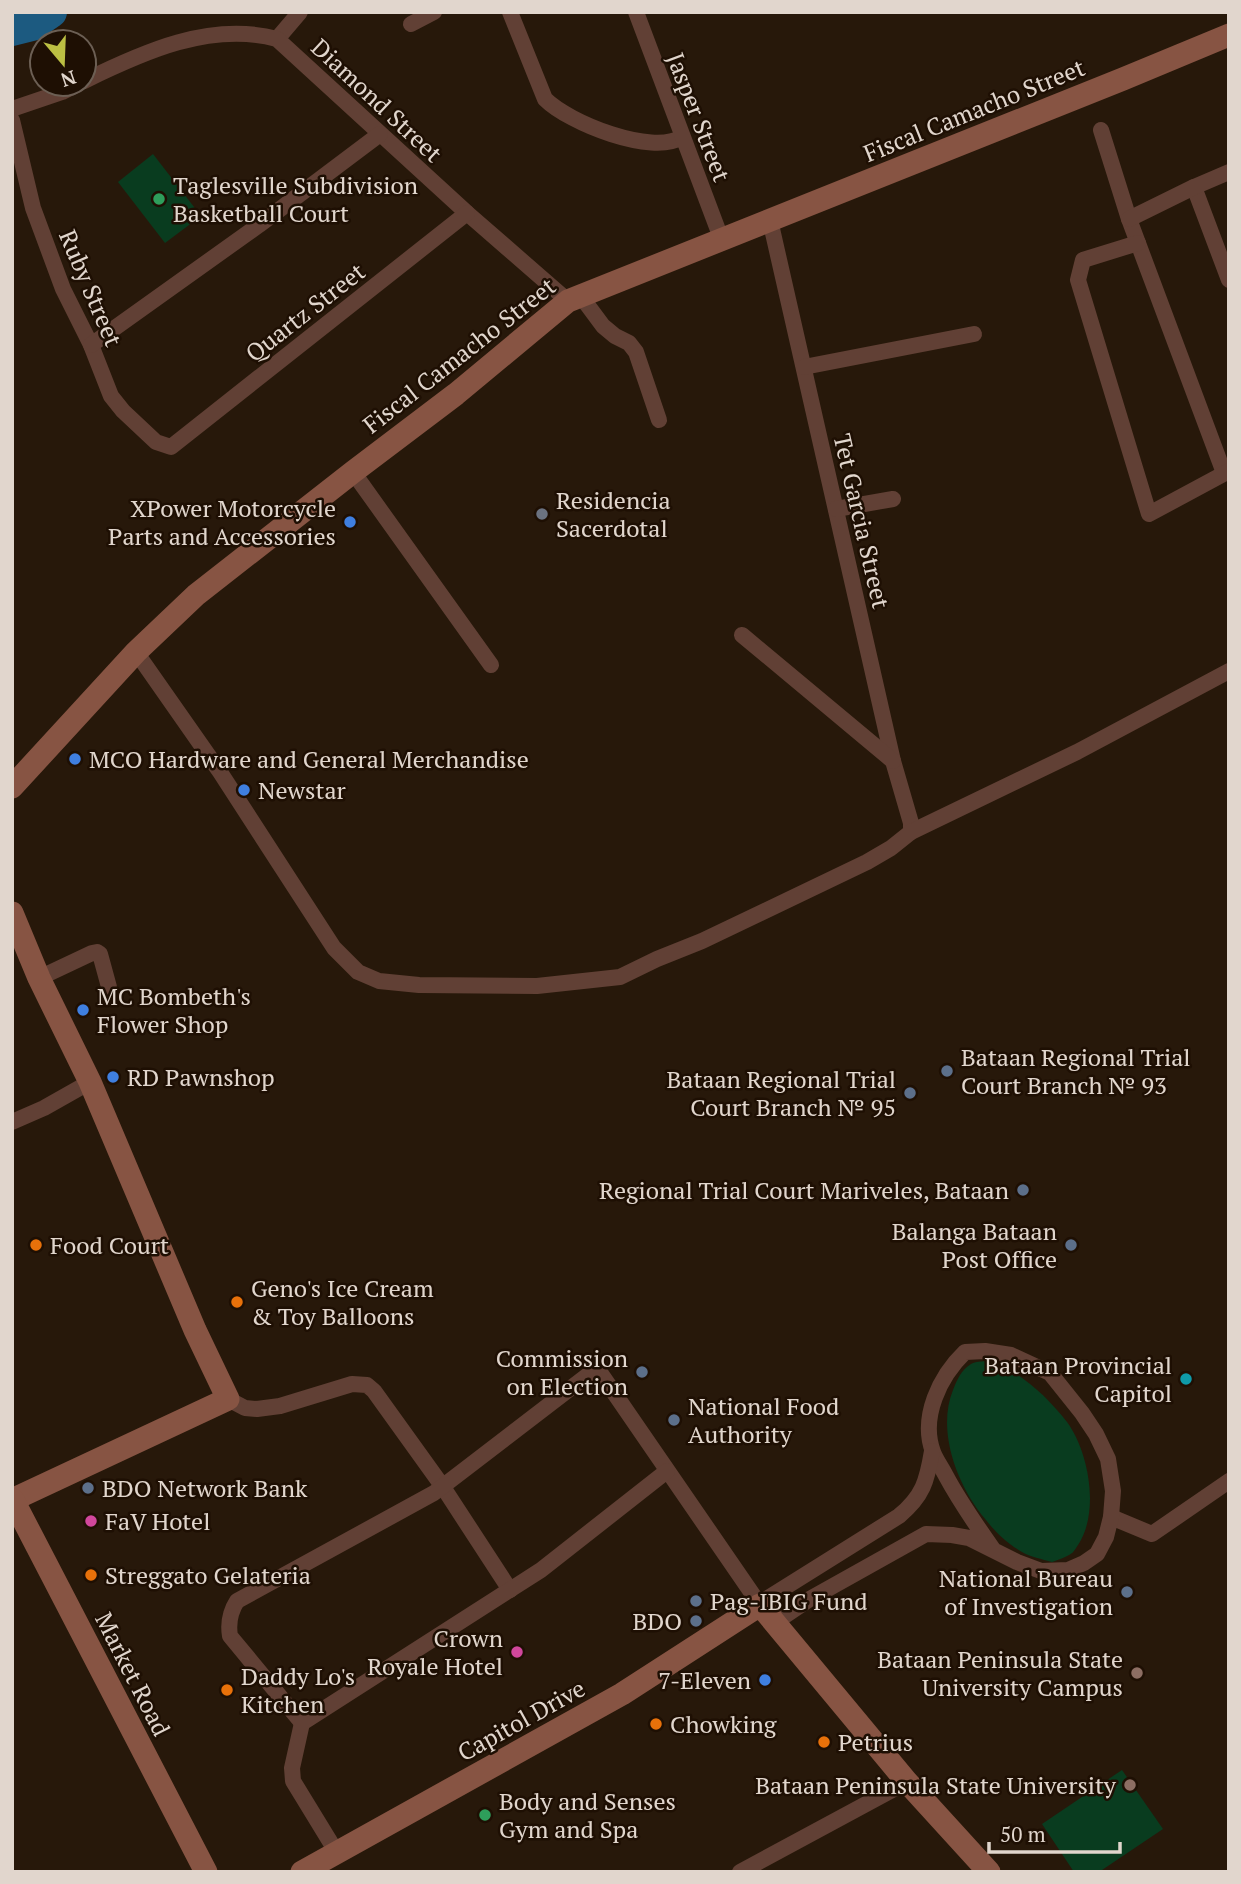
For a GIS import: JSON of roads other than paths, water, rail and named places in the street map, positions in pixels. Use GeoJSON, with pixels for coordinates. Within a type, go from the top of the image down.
{"type":"FeatureCollection","features":[{"type":"Feature","properties":{"kind":"street"},"geometry":{"type":"LineString","coordinates":[[277,38],[300,12]]}},
{"type":"Feature","properties":{"kind":"street"},"geometry":{"type":"LineString","coordinates":[[411,24],[434,12]]}},
{"type":"Feature","properties":{"kind":"street"},"geometry":{"type":"LineString","coordinates":[[510,12],[545,99],[553,107],[590,127],[628,139],[670,143],[682,137]]}},
{"type":"Feature","properties":{"kind":"street","name":"Jasper Street"},"geometry":{"type":"LineString","coordinates":[[636,12],[721,238]]}},
{"type":"Feature","properties":{"kind":"street","name":"Diamond Street"},"geometry":{"type":"LineString","coordinates":[[98,75],[147,52],[198,37],[258,33],[277,38],[467,213],[574,298],[615,336],[629,343],[636,352],[659,421]]}},
{"type":"Feature","properties":{"kind":"street","name":"Fiscal Camacho Street"},"geometry":{"type":"LineString","coordinates":[[12,787],[135,652],[195,595],[456,394],[574,298],[1229,35]]}},
{"type":"Feature","properties":{"kind":"street"},"geometry":{"type":"LineString","coordinates":[[12,109],[44,98]]}},
{"type":"Feature","properties":{"kind":"street","name":"Ruby Street"},"geometry":{"type":"LineString","coordinates":[[12,120],[33,208],[63,289],[91,345],[111,396],[156,442],[171,447]]}},
{"type":"Feature","properties":{"kind":"street"},"geometry":{"type":"LineString","coordinates":[[1101,130],[1129,219],[1226,472],[1149,514],[1078,280],[1083,260],[1138,243]]}},
{"type":"Feature","properties":{"kind":"street"},"geometry":{"type":"LineString","coordinates":[[91,345],[380,134]]}},
{"type":"Feature","properties":{"kind":"street"},"geometry":{"type":"LineString","coordinates":[[1129,219],[1229,172]]}},
{"type":"Feature","properties":{"kind":"street"},"geometry":{"type":"LineString","coordinates":[[1194,187],[1229,280]]}},
{"type":"Feature","properties":{"kind":"street","name":"Quartz Street"},"geometry":{"type":"LineString","coordinates":[[171,447],[467,213]]}},
{"type":"Feature","properties":{"kind":"street","name":"Tet Garcia Street"},"geometry":{"type":"LineString","coordinates":[[770,220],[911,832]]}},
{"type":"Feature","properties":{"kind":"street"},"geometry":{"type":"LineString","coordinates":[[804,367],[974,334]]}},
{"type":"Feature","properties":{"kind":"street"},"geometry":{"type":"LineString","coordinates":[[353,472],[491,665]]}},
{"type":"Feature","properties":{"kind":"street"},"geometry":{"type":"LineString","coordinates":[[836,509],[893,499]]}},
{"type":"Feature","properties":{"kind":"street"},"geometry":{"type":"LineString","coordinates":[[742,635],[893,761]]}},
{"type":"Feature","properties":{"kind":"street"},"geometry":{"type":"LineString","coordinates":[[135,652],[219,772],[334,948],[358,972],[379,981],[419,985],[537,986],[620,977],[867,862],[911,832],[1077,752],[1229,671]]}},
{"type":"Feature","properties":{"kind":"street"},"geometry":{"type":"LineString","coordinates":[[12,913],[39,978],[90,1082],[195,1330],[228,1399],[245,1408],[257,1409],[280,1406],[352,1384],[367,1385],[443,1487],[510,1590]]}},
{"type":"Feature","properties":{"kind":"street"},"geometry":{"type":"LineString","coordinates":[[39,978],[97,953],[100,954],[109,987]]}},
{"type":"Feature","properties":{"kind":"street"},"geometry":{"type":"LineString","coordinates":[[12,1122],[44,1108],[90,1082]]}},
{"type":"Feature","properties":{"kind":"street"},"geometry":{"type":"LineString","coordinates":[[985,1351],[1011,1355],[1051,1373],[1096,1434],[1108,1458],[1113,1491],[1111,1517],[1106,1537],[1097,1554],[1084,1563],[1068,1570],[1041,1571],[969,1538],[926,1534],[808,1600],[767,1614],[768,1598],[914,1504],[926,1482],[932,1451],[929,1430],[931,1411],[938,1390],[952,1364],[965,1352],[985,1351]]}},
{"type":"Feature","properties":{"kind":"street"},"geometry":{"type":"LineString","coordinates":[[302,1723],[230,1636],[228,1627],[232,1608],[237,1601],[434,1493],[597,1368],[767,1614],[981,1869]]}},
{"type":"Feature","properties":{"kind":"street"},"geometry":{"type":"LineString","coordinates":[[13,1500],[228,1399]]}},
{"type":"Feature","properties":{"kind":"street"},"geometry":{"type":"LineString","coordinates":[[932,1451],[954,1493],[993,1549]]}},
{"type":"Feature","properties":{"kind":"street"},"geometry":{"type":"LineString","coordinates":[[337,1853],[293,1781],[292,1769],[302,1723],[541,1570],[667,1471]]}},
{"type":"Feature","properties":{"kind":"street"},"geometry":{"type":"LineString","coordinates":[[1111,1517],[1152,1534],[1229,1481]]}},
{"type":"Feature","properties":{"kind":"street","name":"Market Road"},"geometry":{"type":"LineString","coordinates":[[13,1500],[206,1872]]}},
{"type":"Feature","properties":{"kind":"street","name":"Capitol Drive"},"geometry":{"type":"LineString","coordinates":[[302,1872],[767,1614]]}},
{"type":"Feature","properties":{"kind":"street"},"geometry":{"type":"LineString","coordinates":[[740,1872],[907,1782]]}},
{"type":"Feature","properties":{"kind":"waterway"},"geometry":{"type":"LineString","coordinates":[[12,30],[32,25],[51,12]]}},
{"type":"Feature","properties":{"kind":"place","name":"Taglesville Subdivision Basketball Court"},"geometry":{"type":"Point","coordinates":[159,199]}},
{"type":"Feature","properties":{"kind":"place","name":"Residencia Sacerdotal"},"geometry":{"type":"Point","coordinates":[542,514]}},
{"type":"Feature","properties":{"kind":"place","name":"XPower Motorcycle Parts and Accessories"},"geometry":{"type":"Point","coordinates":[350,522]}},
{"type":"Feature","properties":{"kind":"place","name":"MCO Hardware and General Merchandise"},"geometry":{"type":"Point","coordinates":[75,759]}},
{"type":"Feature","properties":{"kind":"place","name":"Newstar"},"geometry":{"type":"Point","coordinates":[244,790]}},
{"type":"Feature","properties":{"kind":"place","name":"MC Bombeth's Flower Shop"},"geometry":{"type":"Point","coordinates":[83,1010]}},
{"type":"Feature","properties":{"kind":"place","name":"Bataan Regional Trial Court Branch № 93"},"geometry":{"type":"Point","coordinates":[947,1071]}},
{"type":"Feature","properties":{"kind":"place","name":"RD Pawnshop"},"geometry":{"type":"Point","coordinates":[113,1077]}},
{"type":"Feature","properties":{"kind":"place","name":"Bataan Regional Trial Court Branch № 95"},"geometry":{"type":"Point","coordinates":[910,1093]}},
{"type":"Feature","properties":{"kind":"place","name":"Regional Trial Court Mariveles, Bataan"},"geometry":{"type":"Point","coordinates":[1023,1190]}},
{"type":"Feature","properties":{"kind":"place","name":"Food Court"},"geometry":{"type":"Point","coordinates":[36,1245]}},
{"type":"Feature","properties":{"kind":"place","name":"Balanga Bataan Post Office"},"geometry":{"type":"Point","coordinates":[1071,1245]}},
{"type":"Feature","properties":{"kind":"place","name":"Geno's Ice Cream & Toy Balloons"},"geometry":{"type":"Point","coordinates":[237,1302]}},
{"type":"Feature","properties":{"kind":"place","name":"Commission on Election"},"geometry":{"type":"Point","coordinates":[642,1372]}},
{"type":"Feature","properties":{"kind":"place","name":"Bataan Provincial Capitol"},"geometry":{"type":"Point","coordinates":[1186,1379]}},
{"type":"Feature","properties":{"kind":"place","name":"National Food Authority"},"geometry":{"type":"Point","coordinates":[674,1420]}},
{"type":"Feature","properties":{"kind":"place","name":"BDO Network Bank"},"geometry":{"type":"Point","coordinates":[88,1488]}},
{"type":"Feature","properties":{"kind":"place","name":"FaV Hotel"},"geometry":{"type":"Point","coordinates":[91,1521]}},
{"type":"Feature","properties":{"kind":"place","name":"Streggato Gelateria"},"geometry":{"type":"Point","coordinates":[91,1575]}},
{"type":"Feature","properties":{"kind":"place","name":"National Bureau of Investigation"},"geometry":{"type":"Point","coordinates":[1127,1592]}},
{"type":"Feature","properties":{"kind":"place","name":"Pag-IBIG Fund"},"geometry":{"type":"Point","coordinates":[696,1601]}},
{"type":"Feature","properties":{"kind":"place","name":"BDO"},"geometry":{"type":"Point","coordinates":[696,1621]}},
{"type":"Feature","properties":{"kind":"place","name":"Crown Royale Hotel"},"geometry":{"type":"Point","coordinates":[517,1652]}},
{"type":"Feature","properties":{"kind":"place","name":"Bataan Peninsula State University Campus"},"geometry":{"type":"Point","coordinates":[1137,1673]}},
{"type":"Feature","properties":{"kind":"place","name":"7-Eleven"},"geometry":{"type":"Point","coordinates":[765,1680]}},
{"type":"Feature","properties":{"kind":"place","name":"Daddy Lo's Kitchen"},"geometry":{"type":"Point","coordinates":[227,1690]}},
{"type":"Feature","properties":{"kind":"place","name":"Chowking"},"geometry":{"type":"Point","coordinates":[656,1724]}},
{"type":"Feature","properties":{"kind":"place","name":"Petrius"},"geometry":{"type":"Point","coordinates":[824,1742]}},
{"type":"Feature","properties":{"kind":"place","name":"Bataan Peninsula State University"},"geometry":{"type":"Point","coordinates":[1130,1785]}},
{"type":"Feature","properties":{"kind":"place","name":"Body and Senses Gym and Spa"},"geometry":{"type":"Point","coordinates":[485,1815]}}]}
